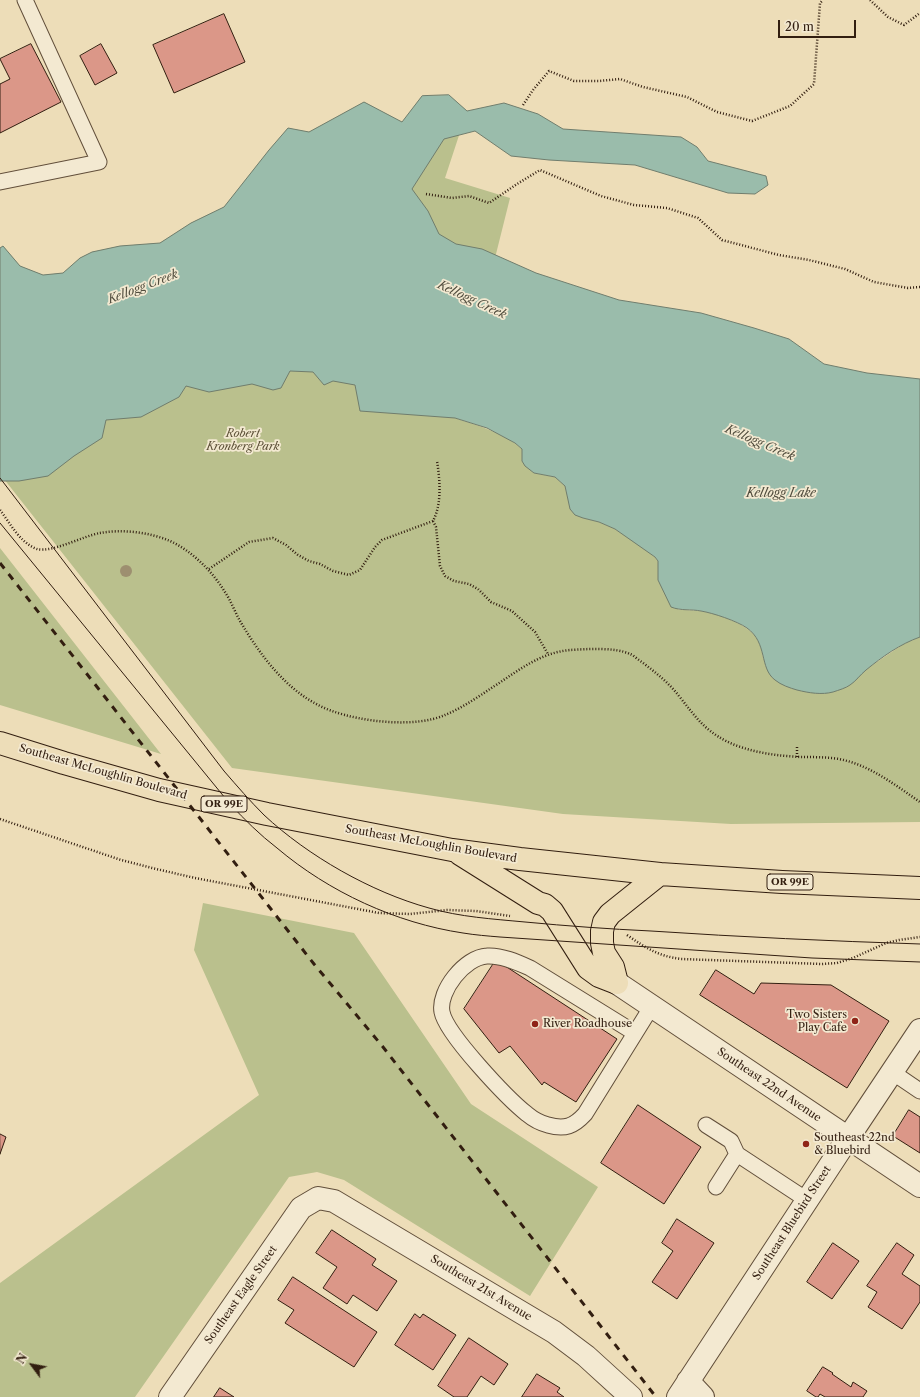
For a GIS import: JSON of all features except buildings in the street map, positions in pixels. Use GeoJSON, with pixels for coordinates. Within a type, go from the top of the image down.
{"type":"FeatureCollection","features":[{"type":"Feature","properties":{"kind":"main road","name":"Southeast McLoughlin Boulevard"},"geometry":{"type":"LineString","coordinates":[[0,743],[159,790],[267,814],[452,850],[660,874],[775,882],[920,888]]}},
{"type":"Feature","properties":{"kind":"main road"},"geometry":{"type":"LineString","coordinates":[[452,850],[538,903],[545,905],[552,911],[588,968],[599,976],[617,983]]}},
{"type":"Feature","properties":{"kind":"main road"},"geometry":{"type":"LineString","coordinates":[[617,983],[613,967],[604,953],[602,943],[604,922],[610,914],[660,874]]}},
{"type":"Feature","properties":{"kind":"street","name":"Southeast 22nd Avenue"},"geometry":{"type":"LineString","coordinates":[[617,983],[920,1186]]}},
{"type":"Feature","properties":{"kind":"street","name":"Southeast Bluebird Street"},"geometry":{"type":"LineString","coordinates":[[683,1389],[920,1030]]}},
{"type":"Feature","properties":{"kind":"street","name":"Southeast Eagle Street"},"geometry":{"type":"LineString","coordinates":[[170,1397],[301,1208],[318,1198]]}},
{"type":"Feature","properties":{"kind":"street","name":"Southeast 21st Avenue"},"geometry":{"type":"LineString","coordinates":[[318,1198],[334,1201],[554,1332],[586,1356],[630,1397]]}},
{"type":"Feature","properties":{"kind":"street"},"geometry":{"type":"LineString","coordinates":[[683,1389],[703,1397]]}},
{"type":"Feature","properties":{"kind":"lane"},"geometry":{"type":"LineString","coordinates":[[0,182],[98,162],[25,0]]}},
{"type":"Feature","properties":{"kind":"lane"},"geometry":{"type":"LineString","coordinates":[[635,1033],[530,968],[511,960],[494,956],[481,956],[464,966],[448,985],[442,999],[442,1013],[446,1024],[463,1047],[489,1077],[513,1101],[537,1121],[548,1126],[568,1127],[578,1122],[585,1114],[652,1006]]}},
{"type":"Feature","properties":{"kind":"lane"},"geometry":{"type":"LineString","coordinates":[[892,1072],[920,1091]]}},
{"type":"Feature","properties":{"kind":"lane"},"geometry":{"type":"LineString","coordinates":[[706,1125],[731,1141],[736,1154],[807,1200]]}},
{"type":"Feature","properties":{"kind":"lane"},"geometry":{"type":"LineString","coordinates":[[716,1187],[736,1154]]}},
{"type":"Feature","properties":{"kind":"path"},"geometry":{"type":"LineString","coordinates":[[523,105],[549,71],[574,81],[620,79],[643,87],[686,97],[717,112],[752,121],[790,106],[814,84],[820,3],[823,0]]}},
{"type":"Feature","properties":{"kind":"path"},"geometry":{"type":"LineString","coordinates":[[870,0],[888,17],[904,25],[920,13]]}},
{"type":"Feature","properties":{"kind":"path"},"geometry":{"type":"LineString","coordinates":[[426,194],[452,198],[469,196],[489,203],[540,170],[601,196],[634,205],[667,208],[698,218],[722,240],[780,255],[809,260],[845,269],[874,282],[908,288],[920,287]]}},
{"type":"Feature","properties":{"kind":"path"},"geometry":{"type":"LineString","coordinates":[[209,569],[249,542],[273,538],[286,545],[298,555],[333,570],[349,575],[360,570],[375,547],[382,540],[433,521],[438,512],[439,479],[437,461]]}},
{"type":"Feature","properties":{"kind":"path"},"geometry":{"type":"LineString","coordinates":[[0,510],[22,539],[29,545],[45,550],[101,532],[123,531],[149,534],[171,542],[193,556],[209,569],[225,592],[239,619],[272,669],[307,698],[331,710],[350,716],[406,722],[443,716],[491,689],[537,658],[548,654],[569,650],[606,649],[630,654],[661,676],[678,694],[697,720],[710,733],[730,743],[766,753],[797,757],[837,759],[856,763],[870,770],[920,802]]}},
{"type":"Feature","properties":{"kind":"path"},"geometry":{"type":"LineString","coordinates":[[433,521],[436,527],[440,566],[445,576],[454,581],[469,584],[478,589],[491,602],[512,611],[534,632],[548,654]]}},
{"type":"Feature","properties":{"kind":"path"},"geometry":{"type":"LineString","coordinates":[[797,747],[797,757]]}},
{"type":"Feature","properties":{"kind":"path"},"geometry":{"type":"LineString","coordinates":[[0,819],[121,860],[195,878],[379,912],[410,914],[447,910],[476,911],[513,917]]}},
{"type":"Feature","properties":{"kind":"path"},"geometry":{"type":"LineString","coordinates":[[603,927],[624,933],[657,954],[666,957],[681,959],[822,964],[837,963],[853,958],[886,943],[920,938]]}},
{"type":"Feature","properties":{"kind":"green space","name":"Robert Kronberg Park"},"geometry":{"type":"Polygon","coordinates":[[[449,95],[467,111],[445,178],[510,198],[455,418],[490,430],[515,443],[522,449],[522,461],[534,473],[555,477],[565,486],[568,496],[583,518],[599,522],[615,529],[655,557],[658,561],[658,580],[679,610],[715,614],[746,628],[758,639],[763,657],[818,694],[832,692],[850,685],[865,670],[905,643],[920,637],[920,822],[731,824],[563,814],[232,768],[0,474],[0,248],[3,246],[20,266],[43,275],[63,273],[80,258],[92,252],[120,246],[160,243],[191,223],[224,207],[288,128],[309,132],[364,102],[402,122],[422,96],[449,95]]]}},
{"type":"Feature","properties":{"kind":"green space"},"geometry":{"type":"Polygon","coordinates":[[[0,548],[161,754],[0,705],[0,548]]]}},
{"type":"Feature","properties":{"kind":"green space"},"geometry":{"type":"Polygon","coordinates":[[[203,903],[354,933],[471,1104],[598,1187],[530,1296],[344,1180],[317,1172],[289,1177],[135,1397],[0,1397],[0,1283],[259,1095],[194,950],[203,903]]]}},
{"type":"Feature","properties":{"kind":"water","name":"Kellogg Lake"},"geometry":{"type":"Polygon","coordinates":[[[449,95],[467,111],[504,103],[538,114],[563,129],[681,137],[697,147],[708,161],[766,176],[768,185],[755,194],[728,193],[635,165],[549,160],[511,156],[475,131],[444,139],[412,189],[428,211],[439,234],[456,244],[482,249],[536,273],[619,300],[701,313],[789,339],[824,364],[867,373],[920,379],[920,637],[905,643],[878,660],[852,683],[842,689],[829,693],[811,693],[786,686],[777,682],[770,675],[758,641],[754,634],[743,625],[697,610],[671,607],[658,580],[658,561],[655,557],[615,529],[599,522],[575,515],[570,509],[565,486],[555,477],[534,473],[525,466],[522,461],[522,449],[515,443],[487,428],[455,418],[360,411],[355,385],[333,381],[324,385],[313,372],[290,371],[281,388],[273,390],[252,384],[209,392],[186,386],[179,397],[141,417],[106,420],[102,438],[74,456],[48,476],[19,481],[0,481],[0,248],[3,246],[20,266],[43,275],[63,273],[80,258],[92,252],[120,246],[160,243],[191,223],[224,207],[288,128],[309,132],[364,102],[402,122],[422,96],[449,95]]]}},
{"type":"Feature","properties":{"kind":"tram line"},"geometry":{"type":"LineString","coordinates":[[0,478],[224,771],[264,815],[281,830],[300,845],[341,871],[407,901],[429,908],[465,916],[588,927],[718,935],[920,944]]}},
{"type":"Feature","properties":{"kind":"tram line"},"geometry":{"type":"LineString","coordinates":[[0,523],[230,804],[265,838],[297,864],[341,892],[364,903],[413,922],[477,935],[812,958],[920,962]]}},
{"type":"Feature","properties":{"kind":"railway"},"geometry":{"type":"LineString","coordinates":[[0,563],[314,964],[383,1047],[656,1397]]}},
{"type":"Feature","properties":{"kind":"place","name":"Two Sisters Play Cafe"},"geometry":{"type":"Point","coordinates":[855,1021]}},
{"type":"Feature","properties":{"kind":"place","name":"River Roadhouse"},"geometry":{"type":"Point","coordinates":[535,1024]}},
{"type":"Feature","properties":{"kind":"place","name":"Southeast 22nd & Bluebird"},"geometry":{"type":"Point","coordinates":[806,1144]}},
{"type":"Feature","properties":{"kind":"water label","name":"Kellogg Creek"},"geometry":{"type":"Point","coordinates":[143,287]}},
{"type":"Feature","properties":{"kind":"water label","name":"Kellogg Creek"},"geometry":{"type":"Point","coordinates":[472,300]}},
{"type":"Feature","properties":{"kind":"water label","name":"Kellogg Creek"},"geometry":{"type":"Point","coordinates":[760,443]}}]}
